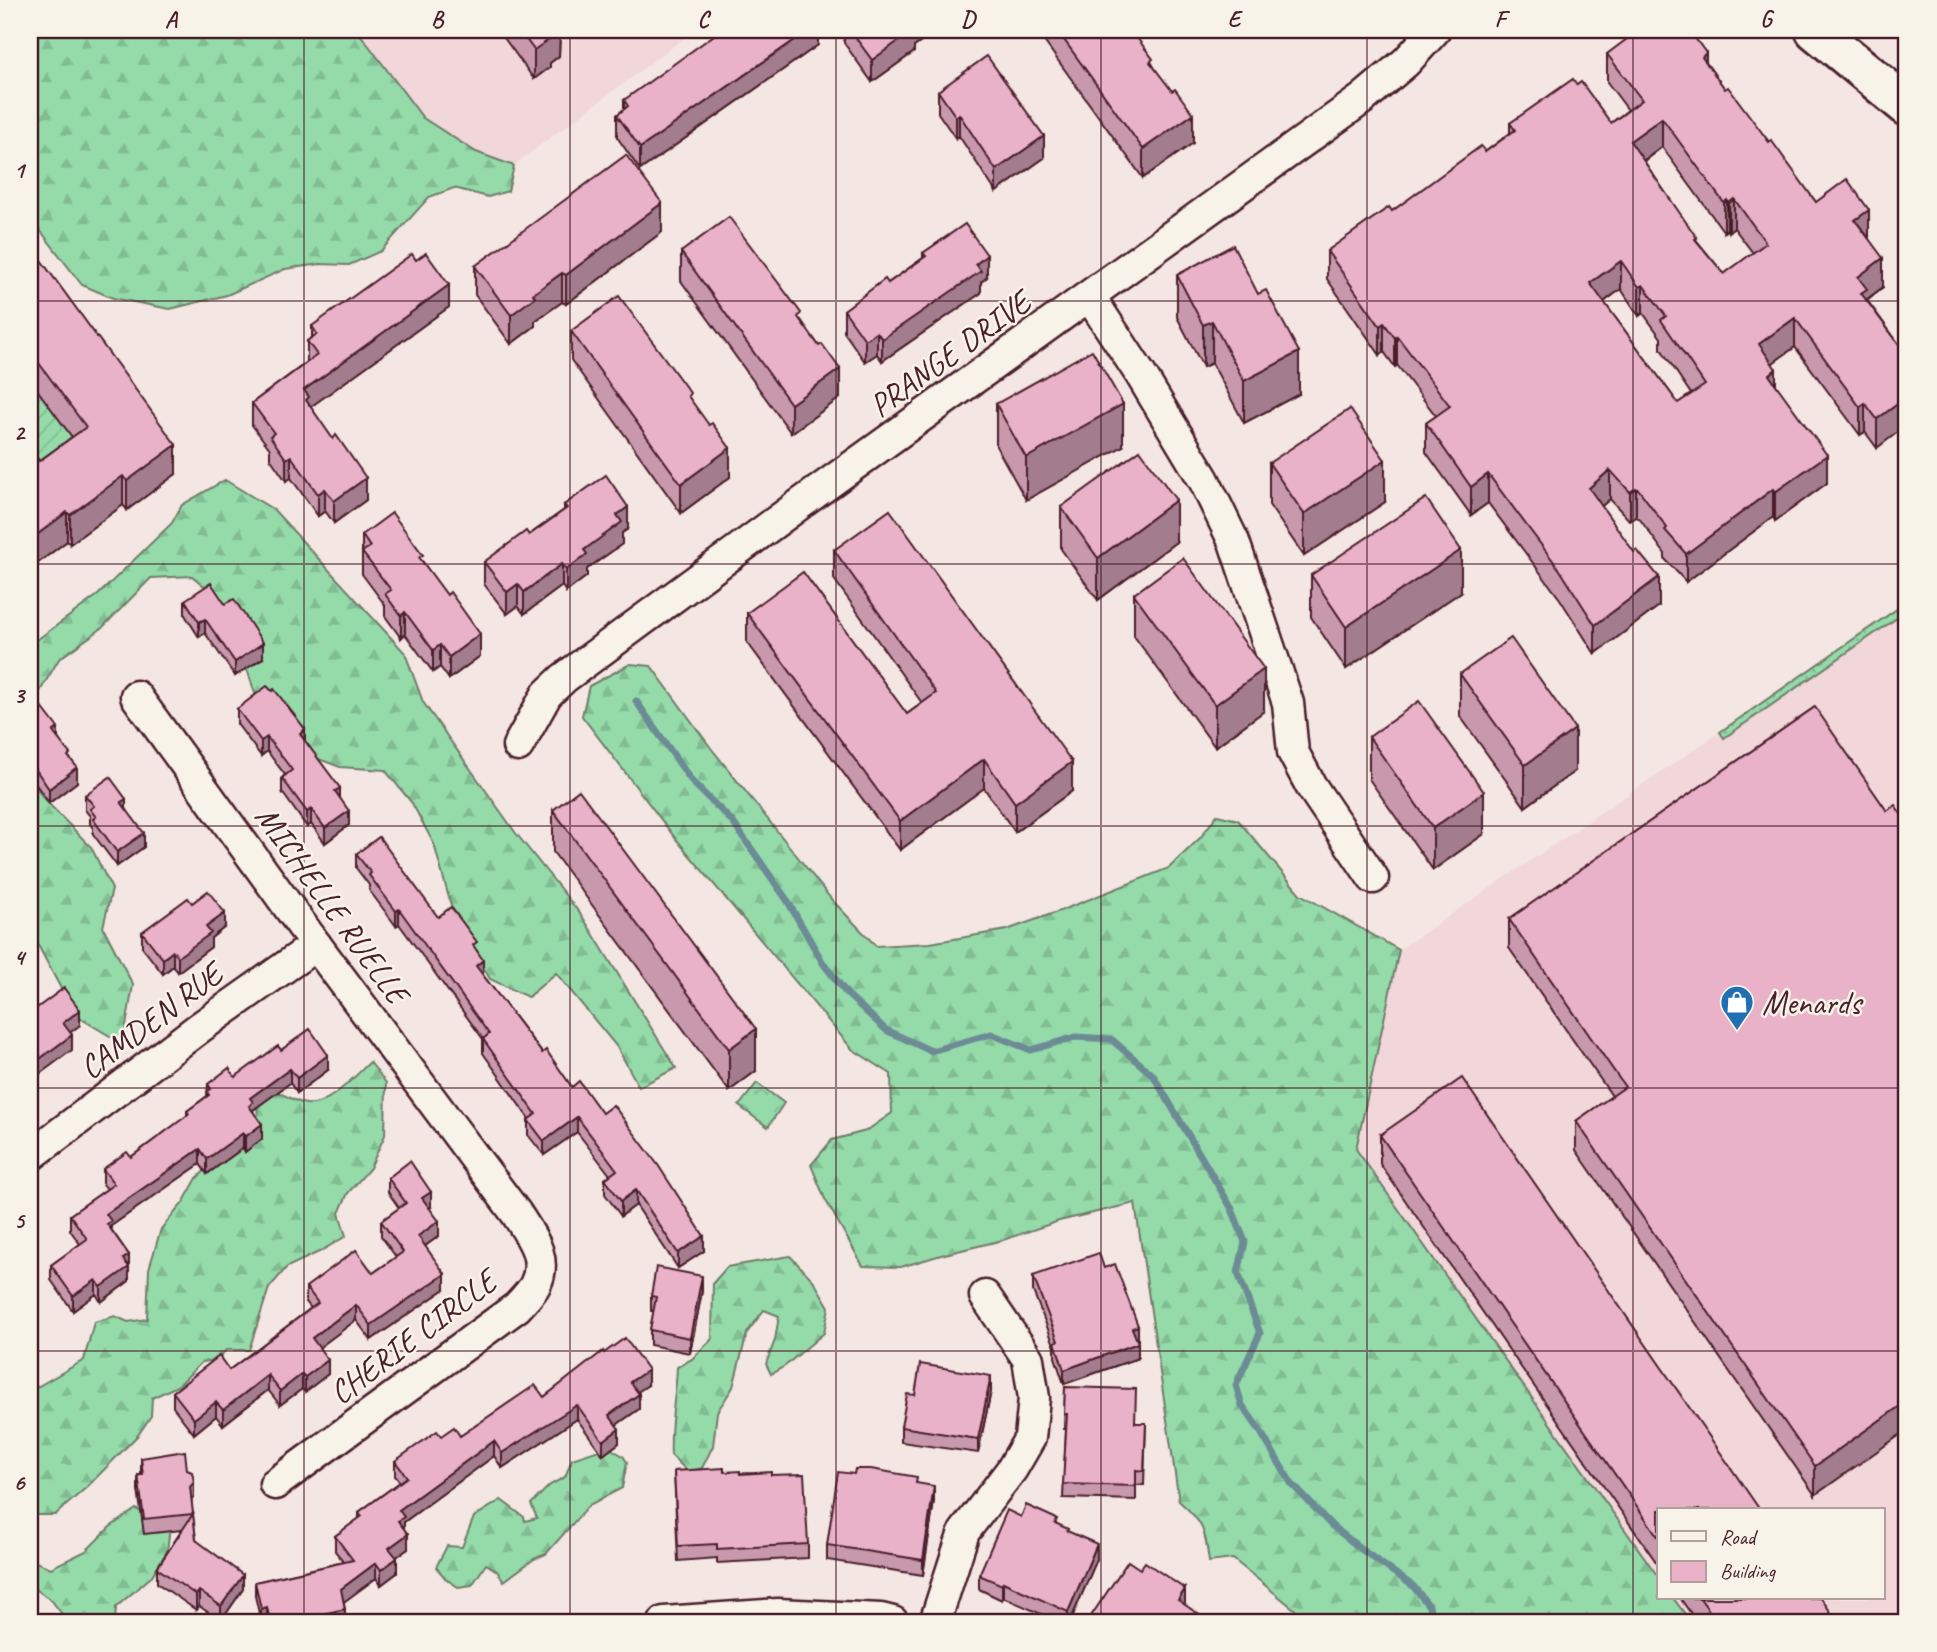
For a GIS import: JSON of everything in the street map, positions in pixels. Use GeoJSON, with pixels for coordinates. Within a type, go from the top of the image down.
{"type":"FeatureCollection","features":[{"type":"Feature","properties":{"kind":"main road"},"geometry":{"type":"LineString","coordinates":[[1815,30],[1907,106]]}},
{"type":"Feature","properties":{"kind":"street","name":"PRANGE DRIVE"},"geometry":{"type":"LineString","coordinates":[[518,746],[547,694],[564,678],[800,504],[1362,99],[1406,62],[1435,30]]}},
{"type":"Feature","properties":{"kind":"street"},"geometry":{"type":"LineString","coordinates":[[1090,297],[1204,480],[1234,542],[1288,703],[1293,752],[1311,786],[1373,878]]}},
{"type":"Feature","properties":{"kind":"street","name":"MICHELLE RUELLE"},"geometry":{"type":"LineString","coordinates":[[136,696],[316,945],[472,1154]]}},
{"type":"Feature","properties":{"kind":"street","name":"CAMDEN RUE"},"geometry":{"type":"LineString","coordinates":[[30,1156],[199,1028],[316,945]]}},
{"type":"Feature","properties":{"kind":"street","name":"CHERIE CIRCLE"},"geometry":{"type":"LineString","coordinates":[[275,1484],[517,1307],[535,1286],[541,1267],[538,1247],[472,1154]]}},
{"type":"Feature","properties":{"kind":"street"},"geometry":{"type":"LineString","coordinates":[[935,1622],[964,1532],[1012,1469],[1030,1438],[1034,1398],[1028,1359],[985,1296]]}},
{"type":"Feature","properties":{"kind":"street"},"geometry":{"type":"LineString","coordinates":[[664,1622],[778,1614],[893,1622]]}},
{"type":"Feature","properties":{"kind":"shaded area"},"geometry":{"type":"Polygon","coordinates":[[[351,30],[695,30],[475,194],[351,30]]]}},
{"type":"Feature","properties":{"kind":"shaded area"},"geometry":{"type":"Polygon","coordinates":[[[1907,605],[1907,1622],[1691,1622],[1674,1600],[1884,1600],[1884,1508],[1657,1508],[1657,1575],[1356,1148],[1399,950],[1907,605]]]}},
{"type":"Feature","properties":{"kind":"green space"},"geometry":{"type":"Polygon","coordinates":[[[30,30],[357,30],[423,118],[476,152],[514,166],[508,191],[488,197],[454,188],[429,197],[381,251],[349,265],[320,264],[285,269],[227,295],[170,309],[113,298],[82,285],[30,217],[30,30]]]}},
{"type":"Feature","properties":{"kind":"green space"},"geometry":{"type":"Polygon","coordinates":[[[30,380],[86,456],[30,477],[30,380]]]}},
{"type":"Feature","properties":{"kind":"green space"},"geometry":{"type":"Polygon","coordinates":[[[225,480],[274,510],[405,653],[423,702],[515,832],[582,916],[676,1068],[639,1087],[617,1047],[556,973],[528,997],[490,979],[454,916],[434,844],[412,803],[385,770],[340,767],[300,752],[257,699],[225,603],[192,576],[151,578],[102,628],[59,659],[30,708],[30,645],[98,595],[172,523],[182,505],[225,480]]]}},
{"type":"Feature","properties":{"kind":"green space"},"geometry":{"type":"Polygon","coordinates":[[[1907,602],[1907,611],[1724,738],[1720,732],[1907,602]]]}},
{"type":"Feature","properties":{"kind":"green space"},"geometry":{"type":"Polygon","coordinates":[[[630,664],[651,666],[711,748],[832,900],[876,946],[930,943],[1007,930],[1057,912],[1169,868],[1200,838],[1217,815],[1238,820],[1300,894],[1399,950],[1356,1149],[1657,1575],[1657,1600],[1674,1600],[1691,1622],[1310,1622],[1233,1559],[1209,1562],[1202,1528],[1194,1515],[1179,1501],[1135,1203],[1059,1221],[1003,1240],[901,1267],[863,1266],[825,1199],[811,1165],[832,1140],[866,1131],[892,1113],[891,1074],[852,1049],[676,839],[582,716],[589,686],[630,664]]]}},
{"type":"Feature","properties":{"kind":"green space"},"geometry":{"type":"Polygon","coordinates":[[[30,778],[44,799],[91,847],[112,889],[103,927],[133,985],[123,1044],[75,1015],[30,930],[30,778]]]}},
{"type":"Feature","properties":{"kind":"green space"},"geometry":{"type":"Polygon","coordinates":[[[370,1062],[386,1083],[385,1135],[370,1168],[348,1193],[339,1213],[346,1236],[287,1267],[269,1288],[249,1350],[226,1350],[217,1360],[202,1362],[179,1385],[152,1398],[151,1416],[138,1435],[88,1486],[55,1515],[30,1515],[30,1391],[84,1360],[94,1322],[115,1316],[128,1322],[147,1319],[149,1269],[161,1229],[183,1203],[197,1178],[258,1119],[255,1080],[294,1100],[314,1104],[332,1096],[370,1062]]]}},
{"type":"Feature","properties":{"kind":"green space"},"geometry":{"type":"Polygon","coordinates":[[[757,1083],[784,1103],[768,1127],[739,1106],[757,1083]]]}},
{"type":"Feature","properties":{"kind":"green space"},"geometry":{"type":"Polygon","coordinates":[[[790,1256],[813,1280],[829,1307],[824,1333],[785,1366],[771,1374],[766,1364],[775,1340],[779,1316],[764,1310],[747,1333],[733,1387],[717,1412],[713,1446],[702,1468],[688,1472],[671,1455],[677,1367],[692,1359],[712,1339],[713,1283],[727,1267],[790,1256]]]}},
{"type":"Feature","properties":{"kind":"green space"},"geometry":{"type":"Polygon","coordinates":[[[608,1447],[623,1456],[627,1462],[622,1488],[589,1505],[546,1554],[534,1559],[504,1581],[497,1571],[486,1564],[472,1585],[458,1587],[446,1579],[436,1567],[447,1546],[462,1547],[474,1517],[501,1500],[524,1517],[525,1521],[537,1518],[531,1504],[550,1485],[565,1477],[572,1459],[608,1447]]]}},
{"type":"Feature","properties":{"kind":"green space"},"geometry":{"type":"Polygon","coordinates":[[[136,1509],[170,1527],[167,1551],[151,1577],[116,1607],[115,1622],[68,1622],[52,1601],[30,1585],[30,1560],[51,1568],[86,1551],[110,1527],[136,1509]]]}},
{"type":"Feature","properties":{"kind":"building"},"geometry":{"type":"Polygon","coordinates":[[[519,30],[556,30],[548,36],[550,39],[534,50],[519,30]]]}},
{"type":"Feature","properties":{"kind":"building"},"geometry":{"type":"Polygon","coordinates":[[[721,30],[809,30],[640,148],[617,115],[628,106],[624,100],[721,30]]]}},
{"type":"Feature","properties":{"kind":"building"},"geometry":{"type":"Polygon","coordinates":[[[850,30],[914,30],[872,60],[850,30]]]}},
{"type":"Feature","properties":{"kind":"building"},"geometry":{"type":"Polygon","coordinates":[[[1057,30],[1131,30],[1153,59],[1150,62],[1193,114],[1143,149],[1057,30]]]}},
{"type":"Feature","properties":{"kind":"building"},"geometry":{"type":"Polygon","coordinates":[[[1639,30],[1689,30],[1706,53],[1702,57],[1725,89],[1728,87],[1769,142],[1771,140],[1816,202],[1847,179],[1869,210],[1855,220],[1883,258],[1858,277],[1867,289],[1861,293],[1907,355],[1907,397],[1877,419],[1865,403],[1860,407],[1795,318],[1759,344],[1776,369],[1769,375],[1827,455],[1775,492],[1773,489],[1686,554],[1665,530],[1667,528],[1639,490],[1636,488],[1630,492],[1610,470],[1589,488],[1634,552],[1637,550],[1659,577],[1595,625],[1560,570],[1488,474],[1471,487],[1426,423],[1450,406],[1397,336],[1395,338],[1384,323],[1380,326],[1327,251],[1389,207],[1392,211],[1481,146],[1485,152],[1515,130],[1510,123],[1573,79],[1577,85],[1581,82],[1611,123],[1642,100],[1607,54],[1639,30]],[[1662,118],[1630,141],[1697,238],[1695,239],[1724,274],[1766,243],[1734,199],[1724,203],[1662,118]],[[1621,261],[1590,283],[1678,403],[1705,385],[1661,320],[1666,316],[1643,285],[1639,287],[1621,261]]]}},
{"type":"Feature","properties":{"kind":"building"},"geometry":{"type":"Polygon","coordinates":[[[987,56],[1044,136],[996,170],[959,114],[956,117],[938,91],[987,56]]]}},
{"type":"Feature","properties":{"kind":"building"},"geometry":{"type":"Polygon","coordinates":[[[626,155],[662,203],[566,275],[562,273],[533,294],[535,297],[511,315],[475,266],[626,155]]]}},
{"type":"Feature","properties":{"kind":"building"},"geometry":{"type":"Polygon","coordinates":[[[729,217],[801,313],[798,317],[819,346],[822,344],[840,369],[791,404],[681,252],[729,217]]]}},
{"type":"Feature","properties":{"kind":"building"},"geometry":{"type":"Polygon","coordinates":[[[965,224],[987,255],[976,264],[981,271],[882,339],[877,332],[865,340],[844,310],[885,279],[888,283],[926,256],[923,253],[965,224]]]}},
{"type":"Feature","properties":{"kind":"building"},"geometry":{"type":"Polygon","coordinates":[[[30,245],[176,445],[127,481],[123,476],[30,540],[30,448],[39,461],[86,427],[30,351],[30,245]]]}},
{"type":"Feature","properties":{"kind":"building"},"geometry":{"type":"Polygon","coordinates":[[[1233,245],[1258,294],[1266,290],[1299,352],[1244,381],[1212,321],[1203,325],[1177,275],[1233,245]]]}},
{"type":"Feature","properties":{"kind":"building"},"geometry":{"type":"Polygon","coordinates":[[[426,253],[449,285],[304,390],[309,397],[306,400],[333,439],[336,435],[366,478],[334,501],[325,489],[318,494],[291,456],[286,459],[270,436],[274,433],[252,403],[317,355],[307,341],[317,334],[312,326],[412,254],[416,260],[426,253]]]}},
{"type":"Feature","properties":{"kind":"building"},"geometry":{"type":"Polygon","coordinates":[[[619,296],[690,393],[688,396],[709,425],[712,423],[730,448],[681,484],[571,331],[619,296]]]}},
{"type":"Feature","properties":{"kind":"building"},"geometry":{"type":"Polygon","coordinates":[[[1092,350],[1123,404],[1026,458],[996,404],[1092,350]]]}},
{"type":"Feature","properties":{"kind":"building"},"geometry":{"type":"Polygon","coordinates":[[[1350,409],[1385,460],[1304,514],[1269,463],[1350,409]]]}},
{"type":"Feature","properties":{"kind":"building"},"geometry":{"type":"Polygon","coordinates":[[[1140,450],[1176,500],[1098,558],[1061,507],[1140,450]]]}},
{"type":"Feature","properties":{"kind":"building"},"geometry":{"type":"Polygon","coordinates":[[[606,475],[628,507],[617,515],[622,522],[584,550],[587,554],[566,570],[562,564],[524,592],[518,584],[507,592],[484,562],[526,531],[529,535],[567,508],[564,505],[606,475]]]}},
{"type":"Feature","properties":{"kind":"building"},"geometry":{"type":"Polygon","coordinates":[[[1426,498],[1461,550],[1346,627],[1311,575],[1426,498]]]}},
{"type":"Feature","properties":{"kind":"building"},"geometry":{"type":"Polygon","coordinates":[[[890,510],[1072,762],[1015,803],[984,759],[900,821],[747,613],[803,572],[907,714],[936,693],[834,550],[890,510]]]}},
{"type":"Feature","properties":{"kind":"building"},"geometry":{"type":"Polygon","coordinates":[[[392,513],[423,555],[419,557],[447,595],[450,592],[480,634],[449,657],[440,645],[433,650],[405,612],[401,616],[385,594],[391,590],[362,552],[370,547],[362,535],[392,513]]]}},
{"type":"Feature","properties":{"kind":"building"},"geometry":{"type":"Polygon","coordinates":[[[1183,558],[1264,669],[1215,705],[1134,594],[1183,558]]]}},
{"type":"Feature","properties":{"kind":"building"},"geometry":{"type":"Polygon","coordinates":[[[211,583],[225,604],[234,599],[263,643],[235,662],[205,619],[199,622],[185,600],[211,583]]]}},
{"type":"Feature","properties":{"kind":"building"},"geometry":{"type":"Polygon","coordinates":[[[1511,638],[1575,729],[1525,765],[1460,674],[1511,638]]]}},
{"type":"Feature","properties":{"kind":"building"},"geometry":{"type":"Polygon","coordinates":[[[267,686],[272,691],[274,689],[305,729],[300,734],[340,788],[335,791],[349,811],[325,828],[311,809],[307,812],[282,778],[292,770],[267,737],[261,741],[237,709],[267,686]]]}},
{"type":"Feature","properties":{"kind":"building"},"geometry":{"type":"Polygon","coordinates":[[[1419,701],[1484,792],[1433,828],[1369,737],[1419,701]]]}},
{"type":"Feature","properties":{"kind":"building"},"geometry":{"type":"Polygon","coordinates":[[[38,702],[58,728],[53,732],[77,767],[49,789],[30,761],[30,709],[38,702]]]}},
{"type":"Feature","properties":{"kind":"building","name":"Menards"},"geometry":{"type":"Polygon","coordinates":[[[1815,707],[1887,811],[1895,805],[1905,820],[1907,818],[1907,1401],[1815,1466],[1576,1121],[1625,1087],[1509,919],[1815,707]]]}},
{"type":"Feature","properties":{"kind":"building"},"geometry":{"type":"Polygon","coordinates":[[[110,777],[126,799],[121,802],[144,833],[117,852],[93,819],[96,817],[90,809],[94,806],[85,795],[110,777]]]}},
{"type":"Feature","properties":{"kind":"building"},"geometry":{"type":"Polygon","coordinates":[[[579,790],[756,1029],[729,1049],[553,810],[579,790]]]}},
{"type":"Feature","properties":{"kind":"building"},"geometry":{"type":"Polygon","coordinates":[[[379,837],[438,917],[451,907],[477,942],[473,945],[483,960],[476,966],[542,1053],[546,1050],[572,1087],[579,1081],[602,1113],[613,1105],[658,1165],[704,1236],[678,1253],[636,1190],[621,1201],[605,1179],[617,1170],[577,1117],[544,1141],[528,1120],[536,1114],[483,1039],[489,1034],[356,854],[379,837]]]}},
{"type":"Feature","properties":{"kind":"building"},"geometry":{"type":"Polygon","coordinates":[[[208,891],[225,913],[206,927],[211,933],[178,957],[173,951],[163,959],[142,932],[188,898],[192,903],[208,891]]]}},
{"type":"Feature","properties":{"kind":"building"},"geometry":{"type":"Polygon","coordinates":[[[64,988],[80,1010],[63,1023],[72,1035],[30,1066],[30,1013],[64,988]]]}},
{"type":"Feature","properties":{"kind":"building"},"geometry":{"type":"Polygon","coordinates":[[[310,1029],[328,1055],[297,1078],[290,1069],[250,1098],[253,1102],[249,1106],[262,1124],[245,1137],[243,1133],[207,1159],[200,1149],[106,1214],[111,1221],[107,1224],[129,1255],[123,1259],[129,1267],[101,1287],[96,1280],[73,1296],[51,1265],[87,1239],[70,1215],[114,1184],[103,1169],[127,1152],[131,1157],[189,1114],[187,1111],[209,1095],[207,1092],[211,1089],[208,1084],[229,1068],[235,1077],[278,1046],[281,1050],[310,1029]]]}},
{"type":"Feature","properties":{"kind":"building"},"geometry":{"type":"Polygon","coordinates":[[[1462,1078],[1759,1508],[1657,1508],[1657,1535],[1380,1135],[1462,1078]]]}},
{"type":"Feature","properties":{"kind":"building"},"geometry":{"type":"Polygon","coordinates":[[[410,1161],[431,1192],[422,1198],[439,1221],[418,1236],[445,1274],[371,1325],[356,1305],[312,1338],[328,1360],[305,1377],[302,1374],[280,1391],[268,1375],[223,1410],[216,1402],[194,1419],[173,1392],[219,1356],[229,1370],[318,1303],[306,1287],[356,1250],[373,1273],[403,1252],[381,1221],[406,1203],[388,1178],[410,1161]]]}},
{"type":"Feature","properties":{"kind":"building"},"geometry":{"type":"Polygon","coordinates":[[[1099,1253],[1104,1268],[1115,1264],[1138,1326],[1132,1328],[1138,1343],[1064,1370],[1055,1342],[1058,1341],[1033,1276],[1099,1253]]]}},
{"type":"Feature","properties":{"kind":"building"},"geometry":{"type":"Polygon","coordinates":[[[656,1267],[702,1276],[690,1338],[650,1330],[656,1297],[651,1296],[656,1267]]]}},
{"type":"Feature","properties":{"kind":"building"},"geometry":{"type":"Polygon","coordinates":[[[30,1290],[33,1338],[30,1339],[30,1290]]]}},
{"type":"Feature","properties":{"kind":"building"},"geometry":{"type":"Polygon","coordinates":[[[625,1338],[648,1370],[630,1382],[639,1394],[609,1415],[619,1429],[603,1441],[577,1405],[502,1453],[494,1441],[399,1510],[404,1517],[398,1521],[408,1534],[389,1548],[397,1558],[381,1570],[376,1563],[341,1589],[345,1609],[290,1621],[289,1617],[270,1621],[267,1607],[261,1609],[255,1582],[353,1560],[335,1536],[362,1516],[359,1512],[407,1477],[395,1461],[437,1431],[441,1436],[454,1427],[460,1436],[535,1385],[544,1397],[603,1351],[604,1353],[625,1338]]]}},
{"type":"Feature","properties":{"kind":"building"},"geometry":{"type":"Polygon","coordinates":[[[920,1364],[991,1376],[978,1439],[901,1427],[907,1394],[915,1395],[920,1364]]]}},
{"type":"Feature","properties":{"kind":"building"},"geometry":{"type":"Polygon","coordinates":[[[1065,1387],[1136,1389],[1135,1423],[1146,1423],[1144,1471],[1136,1470],[1136,1486],[1063,1484],[1067,1414],[1064,1414],[1065,1387]]]}},
{"type":"Feature","properties":{"kind":"building"},"geometry":{"type":"Polygon","coordinates":[[[185,1451],[187,1470],[192,1472],[194,1482],[190,1487],[196,1540],[243,1575],[221,1606],[199,1591],[196,1595],[157,1568],[193,1514],[144,1519],[138,1475],[143,1475],[141,1458],[185,1451]]]}},
{"type":"Feature","properties":{"kind":"building"},"geometry":{"type":"Polygon","coordinates":[[[724,1468],[724,1472],[740,1471],[740,1474],[804,1474],[808,1544],[717,1549],[717,1544],[678,1546],[674,1471],[724,1468]]]}},
{"type":"Feature","properties":{"kind":"building"},"geometry":{"type":"Polygon","coordinates":[[[855,1469],[917,1477],[916,1483],[934,1486],[923,1560],[827,1545],[838,1472],[854,1474],[855,1469]]]}},
{"type":"Feature","properties":{"kind":"building"},"geometry":{"type":"Polygon","coordinates":[[[1026,1505],[1057,1519],[1055,1523],[1068,1529],[1067,1531],[1097,1544],[1068,1612],[1003,1582],[1002,1585],[979,1575],[1007,1510],[1021,1517],[1026,1505]]]}},
{"type":"Feature","properties":{"kind":"building"},"geometry":{"type":"Polygon","coordinates":[[[1128,1561],[1140,1569],[1145,1562],[1185,1589],[1178,1600],[1204,1618],[1201,1622],[1087,1622],[1128,1561]]]}},
{"type":"Feature","properties":{"kind":"building"},"geometry":{"type":"Polygon","coordinates":[[[1701,1600],[1822,1600],[1836,1620],[1832,1622],[1717,1622],[1701,1600]]]}},
{"type":"Feature","properties":{"kind":"waterway"},"geometry":{"type":"LineString","coordinates":[[636,701],[693,783],[732,821],[787,900],[823,963],[847,994],[886,1030],[931,1051],[991,1034],[1031,1050],[1075,1037],[1111,1039],[1153,1075],[1232,1209],[1245,1242],[1238,1273],[1260,1333],[1236,1385],[1242,1405],[1291,1483],[1331,1525],[1413,1586],[1429,1606],[1432,1622]]}},
{"type":"Feature","properties":{"kind":"place","name":"Menards"},"geometry":{"type":"Point","coordinates":[1737,1032]}}]}
